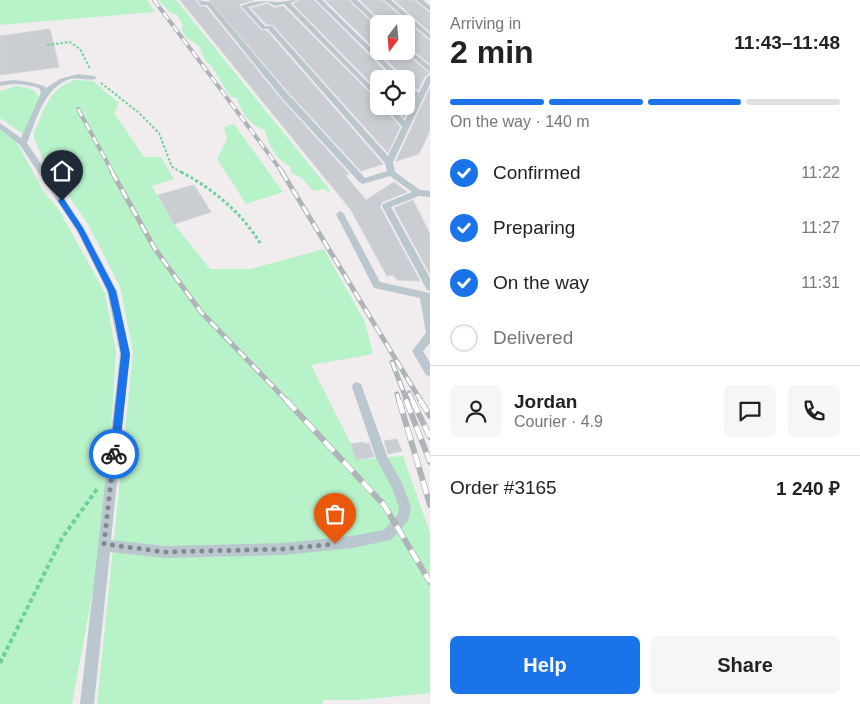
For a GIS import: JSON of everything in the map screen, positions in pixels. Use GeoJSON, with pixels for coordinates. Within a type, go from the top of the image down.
{"type":"FeatureCollection","features":[{"type":"Feature","properties":{"kind":"lane"},"geometry":{"type":"LineString","coordinates":[[200,0],[203,4],[208,3],[285,96],[362,180],[391,173]]}},
{"type":"Feature","properties":{"kind":"lane"},"geometry":{"type":"LineString","coordinates":[[294,0],[275,4],[268,0],[244,6],[264,28],[270,27],[389,162],[391,173],[418,193]]}},
{"type":"Feature","properties":{"kind":"lane"},"geometry":{"type":"LineString","coordinates":[[320,0],[391,70]]}},
{"type":"Feature","properties":{"kind":"lane"},"geometry":{"type":"LineString","coordinates":[[353,0],[370,16]]}},
{"type":"Feature","properties":{"kind":"lane"},"geometry":{"type":"LineString","coordinates":[[387,0],[430,37]]}},
{"type":"Feature","properties":{"kind":"lane"},"geometry":{"type":"LineString","coordinates":[[418,0],[430,9]]}},
{"type":"Feature","properties":{"kind":"lane"},"geometry":{"type":"LineString","coordinates":[[286,2],[370,89]]}},
{"type":"Feature","properties":{"kind":"lane"},"geometry":{"type":"LineString","coordinates":[[415,56],[430,70]]}},
{"type":"Feature","properties":{"kind":"lane"},"geometry":{"type":"LineString","coordinates":[[24,144],[45,93],[63,78],[77,75],[94,78]]}},
{"type":"Feature","properties":{"kind":"lane"},"geometry":{"type":"LineString","coordinates":[[389,162],[430,77]]}},
{"type":"Feature","properties":{"kind":"lane"},"geometry":{"type":"LineString","coordinates":[[0,84],[12,81],[29,83],[42,87],[45,93]]}},
{"type":"Feature","properties":{"kind":"lane"},"geometry":{"type":"LineString","coordinates":[[415,93],[420,98]]}},
{"type":"Feature","properties":{"kind":"lane"},"geometry":{"type":"LineString","coordinates":[[396,115],[406,126]]}},
{"type":"Feature","properties":{"kind":"lane"},"geometry":{"type":"LineString","coordinates":[[0,125],[24,144],[81,230],[112,291],[126,354],[87,704]]}},
{"type":"Feature","properties":{"kind":"lane"},"geometry":{"type":"LineString","coordinates":[[430,194],[418,193],[386,206],[430,287]]}},
{"type":"Feature","properties":{"kind":"lane"},"geometry":{"type":"LineString","coordinates":[[340,214],[377,285],[427,296],[430,331]]}},
{"type":"Feature","properties":{"kind":"lane"},"geometry":{"type":"LineString","coordinates":[[430,336],[417,352],[430,372]]}},
{"type":"Feature","properties":{"kind":"lane"},"geometry":{"type":"LineString","coordinates":[[104,544],[165,552],[274,549],[352,542],[387,536],[404,517],[405,507],[398,487],[382,458],[357,387]]}},
{"type":"Feature","properties":{"kind":"path"},"geometry":{"type":"LineString","coordinates":[[47,45],[70,42],[80,49],[94,78],[138,112],[159,133],[172,167],[191,177],[216,195],[249,224],[260,242]]}},
{"type":"Feature","properties":{"kind":"path"},"geometry":{"type":"LineString","coordinates":[[0,663],[62,538],[113,466]]}},
{"type":"Feature","properties":{"kind":"green space"},"geometry":{"type":"Polygon","coordinates":[[[0,0],[147,0],[155,12],[0,25],[0,0]]]}},
{"type":"Feature","properties":{"kind":"green space"},"geometry":{"type":"Polygon","coordinates":[[[158,0],[176,0],[330,190],[329,192],[324,189],[313,191],[302,178],[291,173],[291,167],[274,152],[265,130],[247,118],[237,98],[231,97],[212,66],[206,62],[199,46],[187,38],[181,30],[183,25],[177,15],[170,12],[158,0]]]}},
{"type":"Feature","properties":{"kind":"green space"},"geometry":{"type":"Polygon","coordinates":[[[75,80],[93,81],[119,103],[114,113],[144,157],[161,157],[174,179],[152,186],[174,224],[210,269],[250,269],[324,249],[365,322],[373,354],[311,365],[351,444],[356,460],[403,456],[430,533],[430,693],[358,700],[324,700],[322,704],[97,704],[133,352],[120,287],[88,224],[42,157],[34,138],[34,132],[49,100],[59,88],[75,80]]]}},
{"type":"Feature","properties":{"kind":"green space"},"geometry":{"type":"Polygon","coordinates":[[[16,86],[29,88],[39,97],[24,135],[0,118],[0,91],[16,86]]]}},
{"type":"Feature","properties":{"kind":"green space"},"geometry":{"type":"Polygon","coordinates":[[[234,124],[283,192],[246,204],[217,159],[227,139],[224,127],[234,124]]]}},
{"type":"Feature","properties":{"kind":"green space"},"geometry":{"type":"Polygon","coordinates":[[[0,129],[16,141],[44,192],[59,210],[105,293],[116,352],[110,446],[95,579],[72,704],[0,704],[0,129]]]}},
{"type":"Feature","properties":{"kind":"building"},"geometry":{"type":"Polygon","coordinates":[[[180,0],[195,0],[200,6],[206,7],[281,99],[349,174],[345,175],[366,200],[394,182],[407,192],[382,202],[380,207],[420,281],[397,280],[393,275],[387,276],[351,210],[180,0]]]}},
{"type":"Feature","properties":{"kind":"building"},"geometry":{"type":"Polygon","coordinates":[[[209,0],[254,0],[240,4],[240,7],[261,30],[267,31],[383,164],[361,171],[289,93],[209,0]]]}},
{"type":"Feature","properties":{"kind":"building"},"geometry":{"type":"Polygon","coordinates":[[[300,0],[314,0],[370,56],[370,60],[374,60],[384,70],[370,70],[370,82],[293,4],[300,0]]]}},
{"type":"Feature","properties":{"kind":"building"},"geometry":{"type":"Polygon","coordinates":[[[325,0],[348,0],[370,20],[370,44],[325,0]]]}},
{"type":"Feature","properties":{"kind":"building"},"geometry":{"type":"Polygon","coordinates":[[[360,0],[382,0],[400,15],[375,15],[360,0]]]}},
{"type":"Feature","properties":{"kind":"building"},"geometry":{"type":"Polygon","coordinates":[[[394,0],[414,0],[430,13],[430,32],[415,19],[415,15],[411,15],[394,0]]]}},
{"type":"Feature","properties":{"kind":"building"},"geometry":{"type":"Polygon","coordinates":[[[267,4],[274,8],[283,6],[370,93],[370,115],[390,115],[400,127],[388,153],[273,25],[266,24],[251,8],[267,4]]]}},
{"type":"Feature","properties":{"kind":"building"},"geometry":{"type":"Polygon","coordinates":[[[415,28],[430,41],[430,64],[415,52],[415,28]]]}},
{"type":"Feature","properties":{"kind":"building"},"geometry":{"type":"Polygon","coordinates":[[[50,29],[59,67],[0,75],[0,36],[50,29]]]}},
{"type":"Feature","properties":{"kind":"building"},"geometry":{"type":"Polygon","coordinates":[[[387,60],[414,60],[429,73],[425,76],[418,90],[415,88],[415,70],[397,70],[387,60]]]}},
{"type":"Feature","properties":{"kind":"building"},"geometry":{"type":"Polygon","coordinates":[[[430,88],[430,130],[419,154],[396,161],[430,88]]]}},
{"type":"Feature","properties":{"kind":"building"},"geometry":{"type":"Polygon","coordinates":[[[194,185],[211,212],[174,224],[158,195],[194,185]]]}},
{"type":"Feature","properties":{"kind":"building"},"geometry":{"type":"Polygon","coordinates":[[[413,200],[430,234],[430,274],[394,208],[413,200]]]}},
{"type":"Feature","properties":{"kind":"building"},"geometry":{"type":"Polygon","coordinates":[[[397,439],[402,451],[388,454],[384,441],[397,439]]]}},
{"type":"Feature","properties":{"kind":"building"},"geometry":{"type":"Polygon","coordinates":[[[364,442],[365,444],[369,443],[374,457],[356,460],[351,444],[364,442]]]}},
{"type":"Feature","properties":{"kind":"railway"},"geometry":{"type":"LineString","coordinates":[[154,0],[283,173]]}},
{"type":"Feature","properties":{"kind":"railway"},"geometry":{"type":"LineString","coordinates":[[78,109],[113,173]]}},
{"type":"Feature","properties":{"kind":"railway"},"geometry":{"type":"LineString","coordinates":[[112,172],[155,249],[201,312],[287,401]]}},
{"type":"Feature","properties":{"kind":"railway"},"geometry":{"type":"LineString","coordinates":[[282,172],[421,401]]}},
{"type":"Feature","properties":{"kind":"railway"},"geometry":{"type":"LineString","coordinates":[[392,362],[407,401]]}},
{"type":"Feature","properties":{"kind":"railway"},"geometry":{"type":"LineString","coordinates":[[409,393],[413,401]]}},
{"type":"Feature","properties":{"kind":"railway"},"geometry":{"type":"LineString","coordinates":[[397,394],[399,401]]}},
{"type":"Feature","properties":{"kind":"railway"},"geometry":{"type":"LineString","coordinates":[[286,400],[384,505],[430,582]]}},
{"type":"Feature","properties":{"kind":"railway"},"geometry":{"type":"LineString","coordinates":[[399,400],[430,505]]}},
{"type":"Feature","properties":{"kind":"railway"},"geometry":{"type":"LineString","coordinates":[[406,400],[430,462]]}},
{"type":"Feature","properties":{"kind":"railway"},"geometry":{"type":"LineString","coordinates":[[412,400],[430,437]]}},
{"type":"Feature","properties":{"kind":"railway"},"geometry":{"type":"LineString","coordinates":[[420,400],[430,416]]}},
{"type":"Feature","properties":{"kind":"way so far"},"geometry":{"type":"LineString","coordinates":[[114,454],[104,544],[165,552],[284,549],[335,544]]}},
{"type":"Feature","properties":{"kind":"route"},"geometry":{"type":"LineString","coordinates":[[62,201],[81,230],[112,291],[126,354],[114,454]]}}]}
